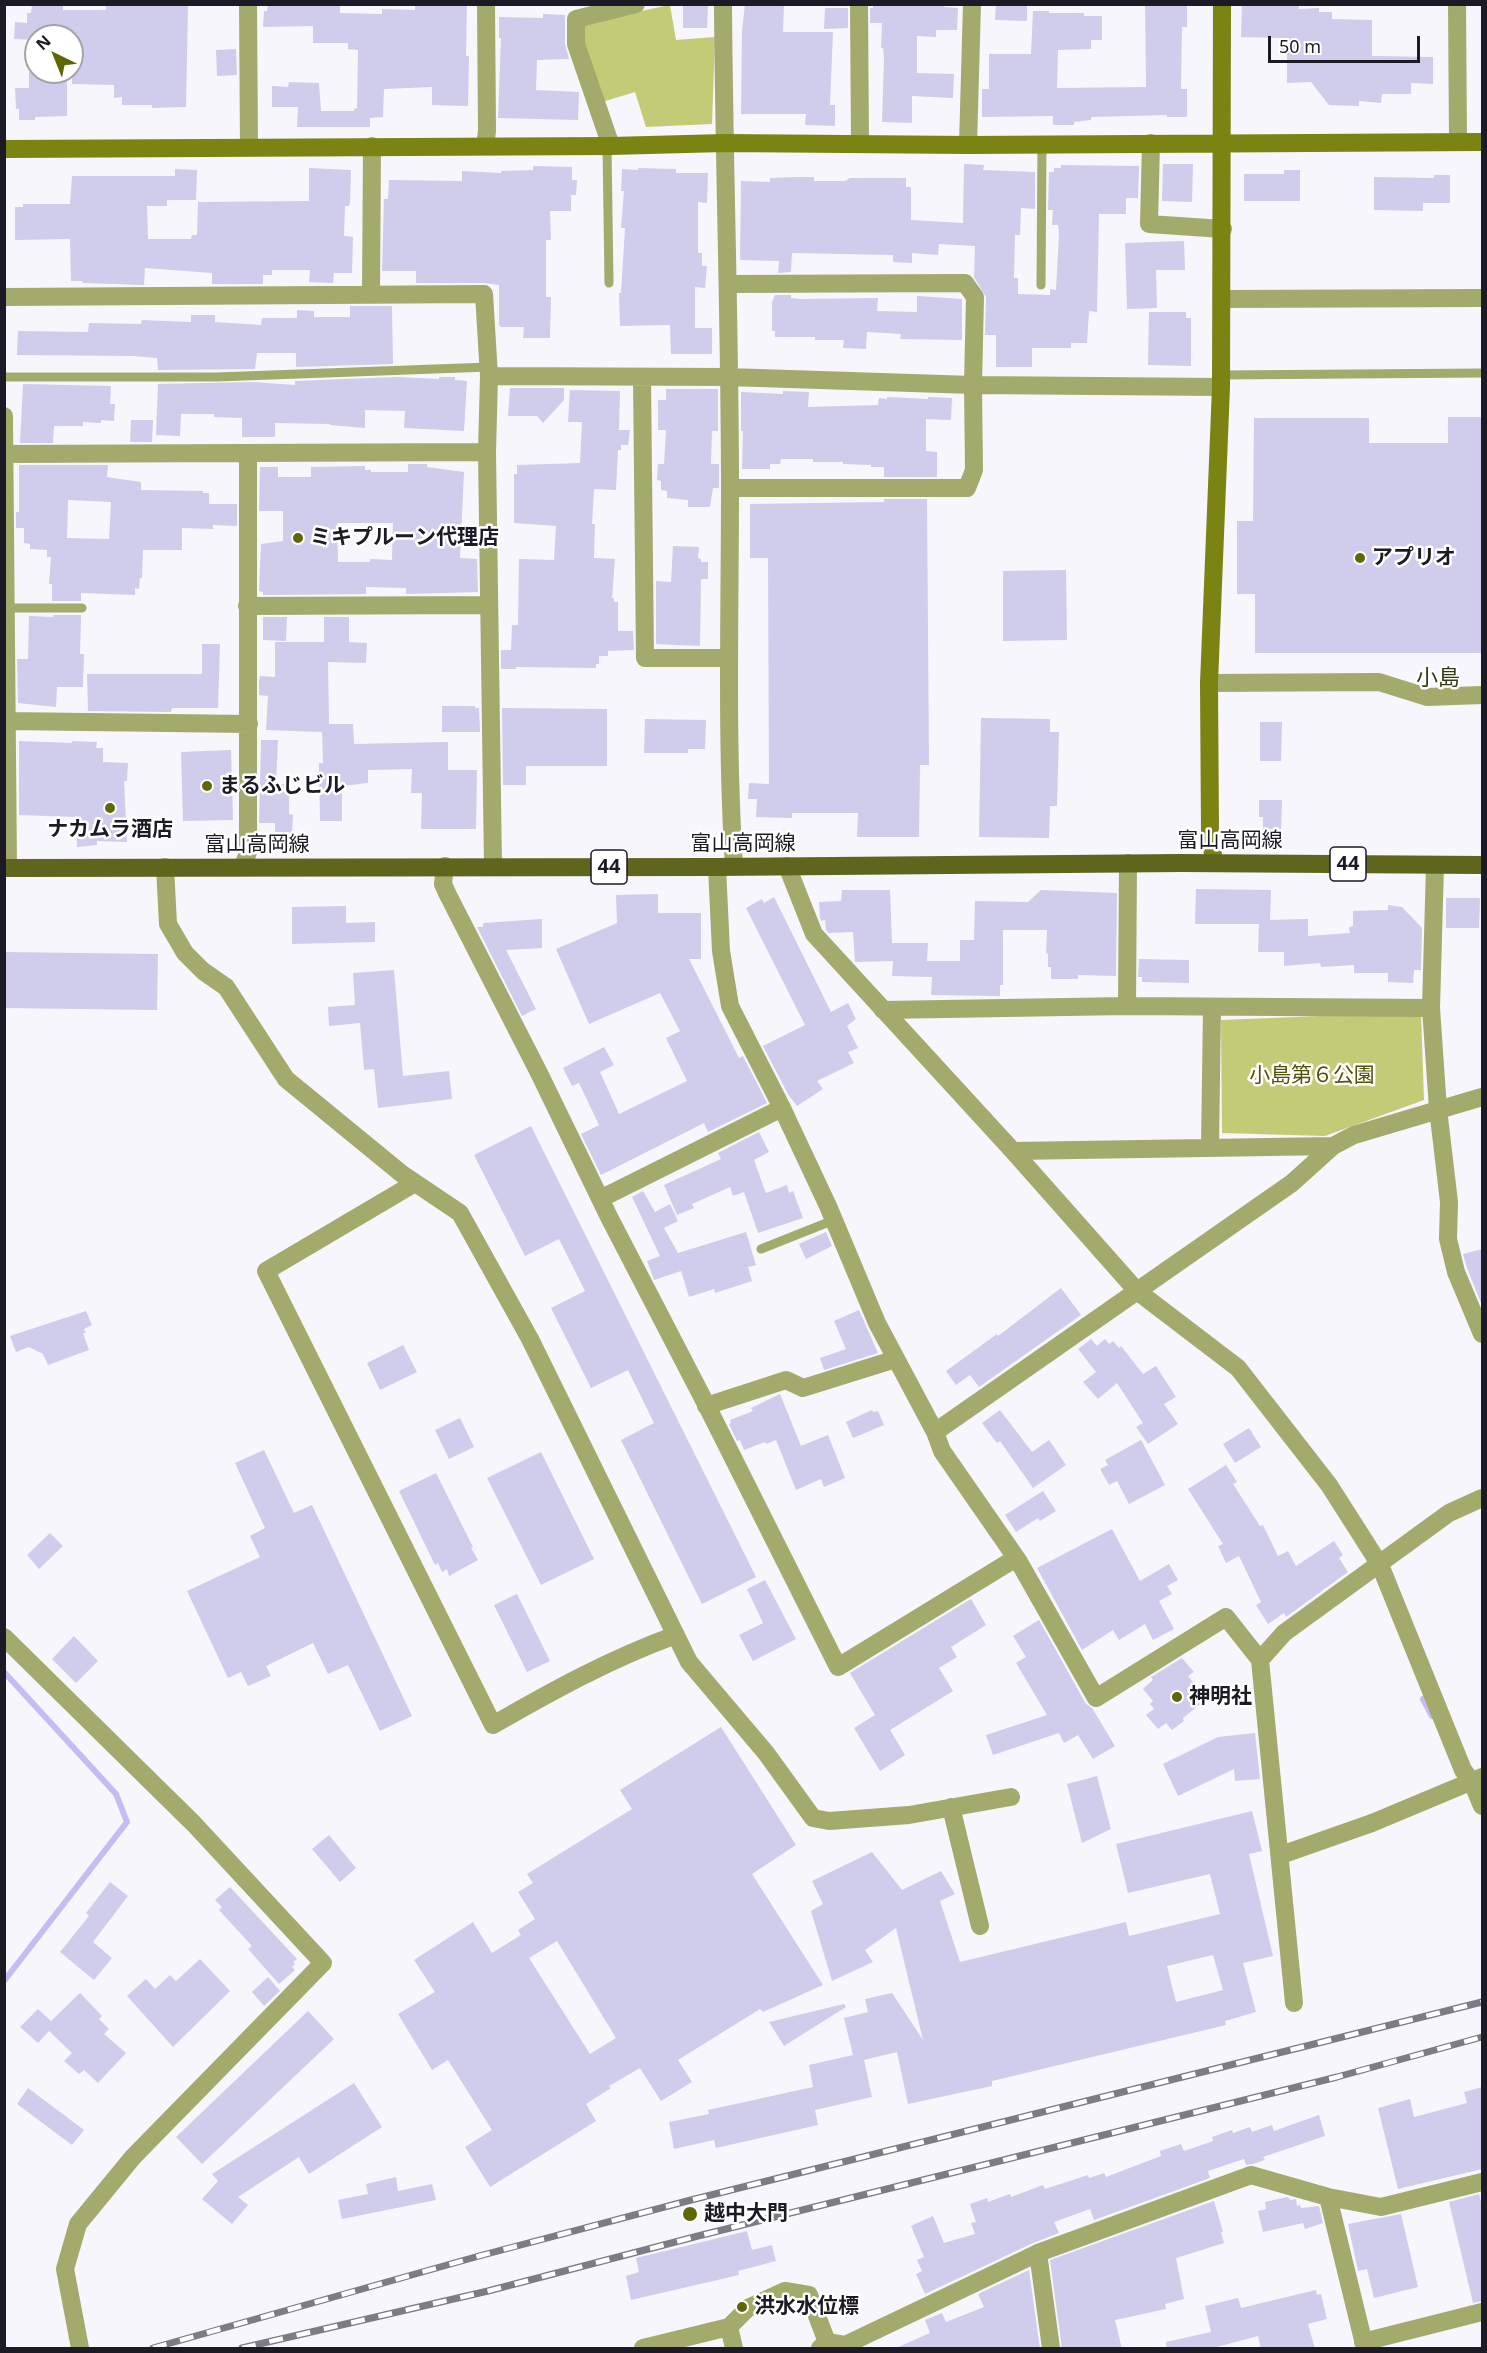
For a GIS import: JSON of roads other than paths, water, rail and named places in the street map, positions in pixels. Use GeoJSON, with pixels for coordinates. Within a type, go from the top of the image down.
{"type":"FeatureCollection","features":[{"type":"Feature","properties":{"kind":"main road","name":"富山高岡線"},"geometry":{"type":"LineString","coordinates":[[6,868],[787,867],[1128,863],[1482,865]]}},
{"type":"Feature","properties":{"kind":"street"},"geometry":{"type":"LineString","coordinates":[[248,4],[249,146]]}},
{"type":"Feature","properties":{"kind":"street"},"geometry":{"type":"LineString","coordinates":[[485,146],[487,131],[486,4]]}},
{"type":"Feature","properties":{"kind":"street"},"geometry":{"type":"LineString","coordinates":[[609,146],[576,44],[576,20],[636,4]]}},
{"type":"Feature","properties":{"kind":"street"},"geometry":{"type":"LineString","coordinates":[[723,4],[724,143],[729,284],[730,488],[725,866],[721,951],[730,1006],[782,1108],[834,1220],[877,1323],[935,1432],[942,1450],[1016,1558],[1096,1698],[1226,1617],[1260,1660],[1294,2003]]}},
{"type":"Feature","properties":{"kind":"street"},"geometry":{"type":"LineString","coordinates":[[859,4],[860,144]]}},
{"type":"Feature","properties":{"kind":"street"},"geometry":{"type":"LineString","coordinates":[[968,145],[972,4]]}},
{"type":"Feature","properties":{"kind":"street"},"geometry":{"type":"LineString","coordinates":[[1214,863],[1210,831],[1209,683],[1221,381],[1222,4]]}},
{"type":"Feature","properties":{"kind":"street"},"geometry":{"type":"LineString","coordinates":[[1456,4],[1458,141]]}},
{"type":"Feature","properties":{"kind":"street"},"geometry":{"type":"LineString","coordinates":[[4,149],[609,146],[724,143],[968,145],[1482,141]]}},
{"type":"Feature","properties":{"kind":"street"},"geometry":{"type":"LineString","coordinates":[[1151,143],[1149,224],[1222,229]]}},
{"type":"Feature","properties":{"kind":"street"},"geometry":{"type":"LineString","coordinates":[[371,294],[372,146]]}},
{"type":"Feature","properties":{"kind":"street"},"geometry":{"type":"LineString","coordinates":[[729,284],[965,283],[975,297],[974,470],[966,488],[730,488]]}},
{"type":"Feature","properties":{"kind":"street"},"geometry":{"type":"LineString","coordinates":[[4,297],[484,294],[489,372],[488,605],[493,866]]}},
{"type":"Feature","properties":{"kind":"street"},"geometry":{"type":"LineString","coordinates":[[1222,299],[1482,298]]}},
{"type":"Feature","properties":{"kind":"street"},"geometry":{"type":"LineString","coordinates":[[489,372],[642,378],[728,377],[973,385],[1221,381]]}},
{"type":"Feature","properties":{"kind":"street"},"geometry":{"type":"LineString","coordinates":[[642,378],[645,658],[729,658]]}},
{"type":"Feature","properties":{"kind":"street"},"geometry":{"type":"LineString","coordinates":[[4,416],[6,868]]}},
{"type":"Feature","properties":{"kind":"street"},"geometry":{"type":"LineString","coordinates":[[5,454],[487,452]]}},
{"type":"Feature","properties":{"kind":"street"},"geometry":{"type":"LineString","coordinates":[[243,867],[248,852],[248,454]]}},
{"type":"Feature","properties":{"kind":"street"},"geometry":{"type":"LineString","coordinates":[[247,606],[488,605]]}},
{"type":"Feature","properties":{"kind":"street"},"geometry":{"type":"LineString","coordinates":[[1209,683],[1379,681],[1427,697],[1482,695]]}},
{"type":"Feature","properties":{"kind":"street"},"geometry":{"type":"LineString","coordinates":[[5,721],[249,724]]}},
{"type":"Feature","properties":{"kind":"street"},"geometry":{"type":"LineString","coordinates":[[1127,1006],[1128,863]]}},
{"type":"Feature","properties":{"kind":"street"},"geometry":{"type":"LineString","coordinates":[[1436,865],[1431,1008],[1438,1109],[1449,1202],[1448,1239],[1456,1272],[1482,1334]]}},
{"type":"Feature","properties":{"kind":"street"},"geometry":{"type":"LineString","coordinates":[[445,866],[443,884],[448,895],[838,1667],[1016,1558]]}},
{"type":"Feature","properties":{"kind":"street"},"geometry":{"type":"LineString","coordinates":[[165,867],[168,924],[185,953],[203,971],[226,987],[286,1079],[415,1183],[460,1213],[530,1339],[689,1662],[766,1753],[813,1818],[829,1821],[909,1815],[1011,1797]]}},
{"type":"Feature","properties":{"kind":"street"},"geometry":{"type":"LineString","coordinates":[[787,867],[814,934],[1013,1151],[1137,1291],[1238,1368],[1329,1485],[1380,1565],[1463,1770],[1477,1779],[1482,1806]]}},
{"type":"Feature","properties":{"kind":"street"},"geometry":{"type":"LineString","coordinates":[[883,1010],[1127,1006],[1431,1008]]}},
{"type":"Feature","properties":{"kind":"street"},"geometry":{"type":"LineString","coordinates":[[1210,1148],[1212,1007]]}},
{"type":"Feature","properties":{"kind":"street"},"geometry":{"type":"LineString","coordinates":[[935,1432],[1292,1183],[1334,1146],[1354,1135],[1482,1096]]}},
{"type":"Feature","properties":{"kind":"street"},"geometry":{"type":"LineString","coordinates":[[600,1199],[782,1108]]}},
{"type":"Feature","properties":{"kind":"street"},"geometry":{"type":"LineString","coordinates":[[1013,1151],[1334,1146]]}},
{"type":"Feature","properties":{"kind":"street"},"geometry":{"type":"LineString","coordinates":[[415,1183],[266,1271],[493,1725],[551,1692],[620,1658],[676,1635]]}},
{"type":"Feature","properties":{"kind":"street"},"geometry":{"type":"LineString","coordinates":[[706,1406],[786,1380],[802,1388],[896,1359]]}},
{"type":"Feature","properties":{"kind":"street"},"geometry":{"type":"LineString","coordinates":[[1260,1660],[1284,1633],[1449,1513],[1482,1498]]}},
{"type":"Feature","properties":{"kind":"street"},"geometry":{"type":"LineString","coordinates":[[4,1637],[194,1824],[323,1963],[133,2157],[78,2224],[65,2269],[80,2349]]}},
{"type":"Feature","properties":{"kind":"street"},"geometry":{"type":"LineString","coordinates":[[1281,1855],[1372,1823],[1477,1779]]}},
{"type":"Feature","properties":{"kind":"street"},"geometry":{"type":"LineString","coordinates":[[951,1807],[980,1926]]}},
{"type":"Feature","properties":{"kind":"street"},"geometry":{"type":"LineString","coordinates":[[644,2349],[729,2327],[748,2308],[785,2291],[809,2295],[823,2345],[845,2345],[1038,2253],[1251,2175],[1328,2197],[1381,2207],[1482,2182]]}},
{"type":"Feature","properties":{"kind":"street"},"geometry":{"type":"LineString","coordinates":[[1328,2197],[1364,2345],[1482,2312]]}},
{"type":"Feature","properties":{"kind":"street"},"geometry":{"type":"LineString","coordinates":[[1038,2253],[1051,2349]]}},
{"type":"Feature","properties":{"kind":"street"},"geometry":{"type":"LineString","coordinates":[[729,2327],[734,2349]]}},
{"type":"Feature","properties":{"kind":"lane"},"geometry":{"type":"LineString","coordinates":[[1041,285],[1042,144]]}},
{"type":"Feature","properties":{"kind":"lane"},"geometry":{"type":"LineString","coordinates":[[609,146],[609,283]]}},
{"type":"Feature","properties":{"kind":"lane"},"geometry":{"type":"LineString","coordinates":[[4,377],[217,377],[489,372]]}},
{"type":"Feature","properties":{"kind":"lane"},"geometry":{"type":"LineString","coordinates":[[1221,381],[1482,374]]}},
{"type":"Feature","properties":{"kind":"lane"},"geometry":{"type":"LineString","coordinates":[[5,608],[82,608]]}},
{"type":"Feature","properties":{"kind":"lane"},"geometry":{"type":"LineString","coordinates":[[761,1249],[834,1220]]}},
{"type":"Feature","properties":{"kind":"waterway"},"geometry":{"type":"LineString","coordinates":[[4,1672],[116,1794],[127,1822],[4,1981]]}},
{"type":"Feature","properties":{"kind":"waterway"},"geometry":{"type":"LineString","coordinates":[[1423,1699],[1432,1716]]}},
{"type":"Feature","properties":{"kind":"railway"},"geometry":{"type":"LineString","coordinates":[[153,2348],[479,2256],[691,2200],[1482,2002]]}},
{"type":"Feature","properties":{"kind":"railway"},"geometry":{"type":"LineString","coordinates":[[242,2348],[488,2291],[698,2236],[1337,2077],[1482,2037]]}},
{"type":"Feature","properties":{"kind":"place","name":"ミキプルーン代理店"},"geometry":{"type":"Point","coordinates":[298,538]}},
{"type":"Feature","properties":{"kind":"place","name":"アプリオ"},"geometry":{"type":"Point","coordinates":[1360,558]}},
{"type":"Feature","properties":{"kind":"place","name":"まるふじビル"},"geometry":{"type":"Point","coordinates":[207,786]}},
{"type":"Feature","properties":{"kind":"place","name":"ナカムラ酒店"},"geometry":{"type":"Point","coordinates":[110,808]}},
{"type":"Feature","properties":{"kind":"place","name":"神明社"},"geometry":{"type":"Point","coordinates":[1177,1697]}},
{"type":"Feature","properties":{"kind":"place","name":"越中大門"},"geometry":{"type":"Point","coordinates":[690,2214]}},
{"type":"Feature","properties":{"kind":"place","name":"洪水水位標"},"geometry":{"type":"Point","coordinates":[742,2307]}},
{"type":"Feature","properties":{"kind":"district","name":"小島"},"geometry":{"type":"Point","coordinates":[1438,679]}},
{"type":"Feature","properties":{"kind":"park label","name":"小島第６公園"},"geometry":{"type":"Point","coordinates":[1312,1076]}}]}
